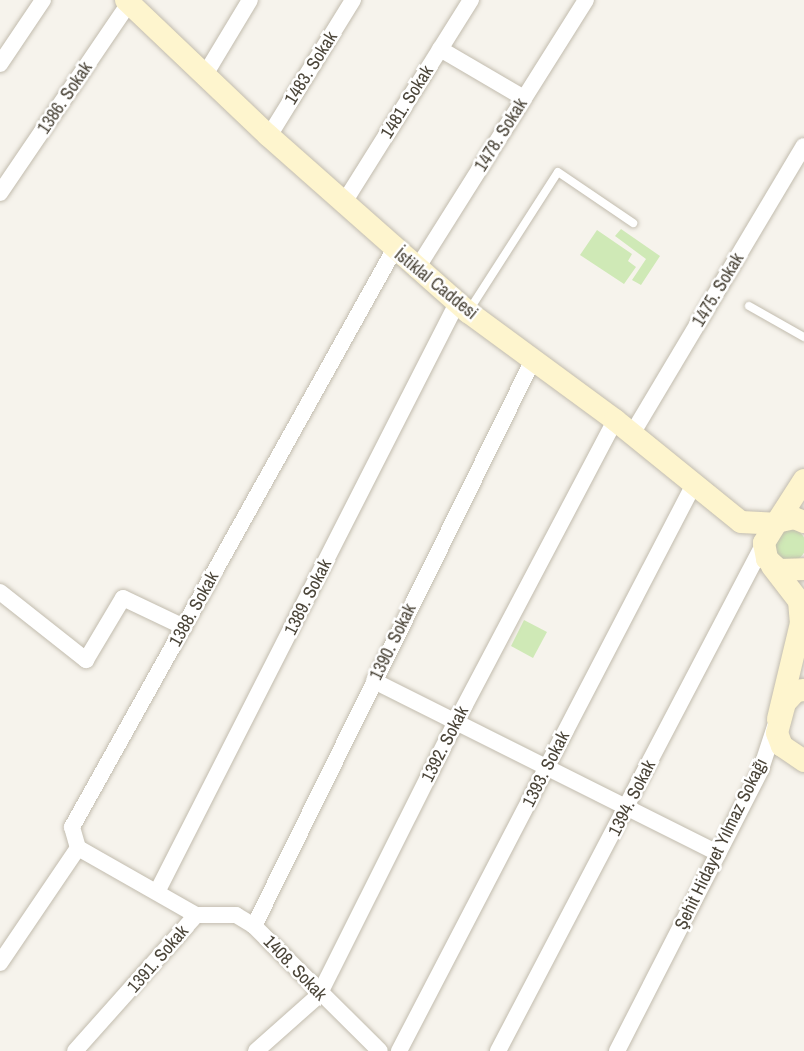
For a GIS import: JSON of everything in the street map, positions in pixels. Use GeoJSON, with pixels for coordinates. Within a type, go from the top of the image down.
{"type":"FeatureCollection","features":[{"type":"Feature","properties":{"kind":"street"},"geometry":{"type":"LineString","coordinates":[[0,64],[43,0]]}},
{"type":"Feature","properties":{"kind":"street"},"geometry":{"type":"LineString","coordinates":[[206,73],[250,0]]}},
{"type":"Feature","properties":{"kind":"street","name":"1483. Sokak"},"geometry":{"type":"LineString","coordinates":[[269,136],[353,0]]}},
{"type":"Feature","properties":{"kind":"street","name":"1481. Sokak"},"geometry":{"type":"LineString","coordinates":[[344,204],[471,0]]}},
{"type":"Feature","properties":{"kind":"street","name":"1478. Sokak"},"geometry":{"type":"LineString","coordinates":[[416,270],[586,0]]}},
{"type":"Feature","properties":{"kind":"street","name":"İstiklal Caddesi"},"geometry":{"type":"LineString","coordinates":[[128,2],[206,73],[269,136],[416,270],[462,308],[534,358],[623,427],[693,486],[741,522],[772,530],[794,518],[804,522]]}},
{"type":"Feature","properties":{"kind":"street","name":"1386. Sokak"},"geometry":{"type":"LineString","coordinates":[[0,193],[128,2]]}},
{"type":"Feature","properties":{"kind":"street"},"geometry":{"type":"LineString","coordinates":[[440,49],[525,98]]}},
{"type":"Feature","properties":{"kind":"street","name":"1475. Sokak"},"geometry":{"type":"LineString","coordinates":[[623,427],[804,146]]}},
{"type":"Feature","properties":{"kind":"street","name":"1388. Sokak"},"geometry":{"type":"LineString","coordinates":[[78,848],[72,827],[394,250]]}},
{"type":"Feature","properties":{"kind":"street","name":"1389. Sokak"},"geometry":{"type":"LineString","coordinates":[[159,890],[462,308]]}},
{"type":"Feature","properties":{"kind":"street","name":"1390. Sokak"},"geometry":{"type":"LineString","coordinates":[[254,926],[534,358]]}},
{"type":"Feature","properties":{"kind":"street","name":"1392. Sokak"},"geometry":{"type":"LineString","coordinates":[[256,1051],[319,995],[456,722],[623,427]]}},
{"type":"Feature","properties":{"kind":"street"},"geometry":{"type":"LineString","coordinates":[[772,530],[804,480]]}},
{"type":"Feature","properties":{"kind":"street","name":"1393. Sokak"},"geometry":{"type":"LineString","coordinates":[[399,1051],[693,486]]}},
{"type":"Feature","properties":{"kind":"street","name":"Şehit Hidayet Yılmaz Sokağı"},"geometry":{"type":"LineString","coordinates":[[617,1051],[761,769],[778,719],[801,623],[799,601],[772,566],[772,530]]}},
{"type":"Feature","properties":{"kind":"street","name":"1394. Sokak"},"geometry":{"type":"LineString","coordinates":[[498,1051],[772,530]]}},
{"type":"Feature","properties":{"kind":"street"},"geometry":{"type":"LineString","coordinates":[[772,566],[788,573],[804,569]]}},
{"type":"Feature","properties":{"kind":"street"},"geometry":{"type":"LineString","coordinates":[[0,592],[86,660],[123,598],[184,627]]}},
{"type":"Feature","properties":{"kind":"street"},"geometry":{"type":"LineString","coordinates":[[374,681],[718,853]]}},
{"type":"Feature","properties":{"kind":"street"},"geometry":{"type":"LineString","coordinates":[[802,759],[779,742],[778,719],[791,697],[804,690]]}},
{"type":"Feature","properties":{"kind":"street"},"geometry":{"type":"LineString","coordinates":[[761,769],[776,756],[802,759]]}},
{"type":"Feature","properties":{"kind":"street"},"geometry":{"type":"LineString","coordinates":[[0,963],[78,848]]}},
{"type":"Feature","properties":{"kind":"street","name":"1391. Sokak"},"geometry":{"type":"LineString","coordinates":[[75,1051],[196,915],[159,890],[78,848]]}},
{"type":"Feature","properties":{"kind":"street","name":"1408. Sokak"},"geometry":{"type":"LineString","coordinates":[[196,915],[236,915],[254,926],[319,995],[380,1051]]}},
{"type":"Feature","properties":{"kind":"lane"},"geometry":{"type":"LineString","coordinates":[[462,308],[558,172],[633,223]]}},
{"type":"Feature","properties":{"kind":"lane"},"geometry":{"type":"LineString","coordinates":[[749,306],[804,337]]}},
{"type":"Feature","properties":{"kind":"green space"},"geometry":{"type":"Polygon","coordinates":[[[621,229],[660,256],[641,285],[632,280],[646,259],[615,236],[621,229]]]}},
{"type":"Feature","properties":{"kind":"green space"},"geometry":{"type":"Polygon","coordinates":[[[597,230],[632,254],[628,261],[636,267],[624,284],[580,255],[597,230]]]}},
{"type":"Feature","properties":{"kind":"green space"},"geometry":{"type":"Polygon","coordinates":[[[790,529],[801,534],[806,545],[801,556],[790,561],[779,556],[774,545],[779,534],[790,529]]]}},
{"type":"Feature","properties":{"kind":"green space"},"geometry":{"type":"Polygon","coordinates":[[[524,620],[547,632],[533,658],[511,646],[524,620]]]}}]}
